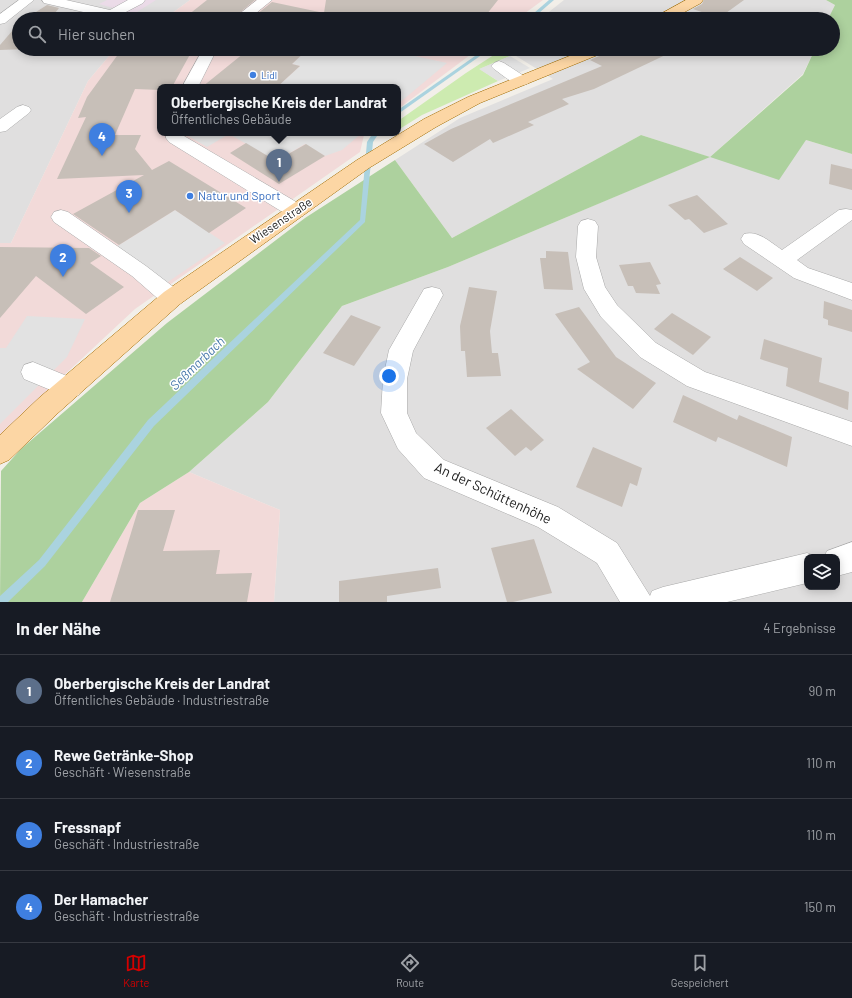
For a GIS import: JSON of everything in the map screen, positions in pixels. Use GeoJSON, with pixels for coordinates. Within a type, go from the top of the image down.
{"type":"FeatureCollection","features":[{"type":"Feature","properties":{"kind":"main road"},"geometry":{"type":"LineString","coordinates":[[675,12],[696,0]]}},
{"type":"Feature","properties":{"kind":"main road","name":"Wiesenstraße"},"geometry":{"type":"LineString","coordinates":[[0,452],[49,405],[172,298],[363,164],[430,123],[474,100],[583,56]]}},
{"type":"Feature","properties":{"kind":"street"},"geometry":{"type":"LineString","coordinates":[[0,20],[27,0]]}},
{"type":"Feature","properties":{"kind":"street"},"geometry":{"type":"LineString","coordinates":[[49,0],[103,12]]}},
{"type":"Feature","properties":{"kind":"street"},"geometry":{"type":"LineString","coordinates":[[116,12],[138,0]]}},
{"type":"Feature","properties":{"kind":"street"},"geometry":{"type":"LineString","coordinates":[[249,12],[265,0]]}},
{"type":"Feature","properties":{"kind":"street"},"geometry":{"type":"LineString","coordinates":[[192,84],[206,56]]}},
{"type":"Feature","properties":{"kind":"street"},"geometry":{"type":"LineString","coordinates":[[499,66],[522,81]]}},
{"type":"Feature","properties":{"kind":"street"},"geometry":{"type":"LineString","coordinates":[[0,128],[23,110]]}},
{"type":"Feature","properties":{"kind":"street"},"geometry":{"type":"LineString","coordinates":[[175,136],[175,138],[296,211]]}},
{"type":"Feature","properties":{"kind":"street"},"geometry":{"type":"LineString","coordinates":[[782,260],[846,215]]}},
{"type":"Feature","properties":{"kind":"street"},"geometry":{"type":"LineString","coordinates":[[61,217],[139,271],[172,298]]}},
{"type":"Feature","properties":{"kind":"street"},"geometry":{"type":"LineString","coordinates":[[588,226],[586,257],[595,289],[609,311],[648,350],[696,379],[852,434]]}},
{"type":"Feature","properties":{"kind":"street"},"geometry":{"type":"LineString","coordinates":[[751,239],[802,273],[852,292]]}},
{"type":"Feature","properties":{"kind":"street","name":"An der Schüttenhöhe"},"geometry":{"type":"LineString","coordinates":[[432,295],[401,350],[396,379],[394,413],[407,441],[434,469],[548,517],[607,553],[637,602]]}},
{"type":"Feature","properties":{"kind":"street"},"geometry":{"type":"LineString","coordinates":[[33,372],[70,388]]}},
{"type":"Feature","properties":{"kind":"street"},"geometry":{"type":"LineString","coordinates":[[840,560],[852,557]]}},
{"type":"Feature","properties":{"kind":"street"},"geometry":{"type":"LineString","coordinates":[[663,602],[715,596],[804,569]]}},
{"type":"Feature","properties":{"kind":"shaded area"},"geometry":{"type":"Polygon","coordinates":[[[0,0],[190,0],[174,12],[12,12],[12,56],[109,56],[88,81],[11,243],[0,243],[0,0]]]}},
{"type":"Feature","properties":{"kind":"shaded area"},"geometry":{"type":"Polygon","coordinates":[[[107,0],[156,0],[137,12],[127,12],[99,4],[107,0]]]}},
{"type":"Feature","properties":{"kind":"shaded area"},"geometry":{"type":"Polygon","coordinates":[[[190,0],[543,0],[527,12],[174,12],[190,0]]]}},
{"type":"Feature","properties":{"kind":"shaded area"},"geometry":{"type":"Polygon","coordinates":[[[564,0],[826,0],[835,5],[832,12],[549,12],[564,0]]]}},
{"type":"Feature","properties":{"kind":"shaded area"},"geometry":{"type":"Polygon","coordinates":[[[109,56],[469,56],[401,107],[401,84],[157,84],[157,136],[364,136],[360,152],[135,309],[0,435],[0,243],[11,243],[88,81],[109,56]]]}},
{"type":"Feature","properties":{"kind":"shaded area"},"geometry":{"type":"Polygon","coordinates":[[[301,56],[415,56],[447,63],[401,101],[401,84],[280,84],[300,66],[292,64],[301,56]]]}},
{"type":"Feature","properties":{"kind":"shaded area"},"geometry":{"type":"Polygon","coordinates":[[[510,56],[530,68],[498,81],[479,69],[510,56]]]}},
{"type":"Feature","properties":{"kind":"shaded area"},"geometry":{"type":"Polygon","coordinates":[[[516,56],[812,56],[803,74],[710,157],[806,140],[852,154],[852,602],[274,602],[280,510],[189,472],[268,402],[342,306],[448,267],[709,157],[641,135],[452,238],[395,160],[460,118],[553,79],[516,56]]]}},
{"type":"Feature","properties":{"kind":"shaded area"},"geometry":{"type":"Polygon","coordinates":[[[188,136],[226,136],[207,147],[188,136]]]}},
{"type":"Feature","properties":{"kind":"shaded area"},"geometry":{"type":"Polygon","coordinates":[[[232,136],[358,136],[342,150],[325,156],[305,144],[276,161],[232,136]]]}},
{"type":"Feature","properties":{"kind":"shaded area"},"geometry":{"type":"Polygon","coordinates":[[[175,210],[225,243],[165,284],[116,247],[175,210]]]}},
{"type":"Feature","properties":{"kind":"shaded area"},"geometry":{"type":"Polygon","coordinates":[[[27,316],[85,319],[67,357],[0,424],[0,348],[6,348],[27,316]]]}},
{"type":"Feature","properties":{"kind":"shaded area"},"geometry":{"type":"Polygon","coordinates":[[[189,472],[280,510],[274,602],[82,602],[140,503],[189,472]]]}},
{"type":"Feature","properties":{"kind":"green space"},"geometry":{"type":"Polygon","coordinates":[[[826,0],[852,0],[852,154],[806,140],[779,180],[710,157],[803,75],[812,56],[840,56],[840,12],[832,12],[835,5],[826,0]]]}},
{"type":"Feature","properties":{"kind":"green space"},"geometry":{"type":"Polygon","coordinates":[[[492,56],[510,56],[480,69],[498,81],[422,115],[401,128],[401,119],[492,56]]]}},
{"type":"Feature","properties":{"kind":"green space"},"geometry":{"type":"Polygon","coordinates":[[[641,135],[710,157],[448,267],[342,306],[268,402],[189,472],[140,503],[82,602],[0,602],[1,471],[21,449],[167,323],[305,218],[395,160],[452,238],[641,135]]]}},
{"type":"Feature","properties":{"kind":"building"},"geometry":{"type":"Polygon","coordinates":[[[207,0],[255,0],[240,12],[192,12],[207,0]]]}},
{"type":"Feature","properties":{"kind":"building"},"geometry":{"type":"Polygon","coordinates":[[[326,0],[498,0],[489,12],[324,12],[326,0]]]}},
{"type":"Feature","properties":{"kind":"building"},"geometry":{"type":"Polygon","coordinates":[[[704,0],[744,0],[727,12],[702,12],[693,9],[702,4],[704,0]]]}},
{"type":"Feature","properties":{"kind":"building"},"geometry":{"type":"Polygon","coordinates":[[[272,2],[319,12],[260,12],[272,2]]]}},
{"type":"Feature","properties":{"kind":"building"},"geometry":{"type":"Polygon","coordinates":[[[47,5],[59,8],[56,12],[36,12],[47,5]]]}},
{"type":"Feature","properties":{"kind":"building"},"geometry":{"type":"Polygon","coordinates":[[[12,31],[12,50],[0,50],[0,45],[12,31]]]}},
{"type":"Feature","properties":{"kind":"building"},"geometry":{"type":"Polygon","coordinates":[[[117,56],[189,56],[174,84],[157,84],[157,90],[135,89],[115,135],[141,135],[135,149],[152,170],[169,161],[246,208],[209,233],[175,210],[119,245],[73,214],[144,175],[57,179],[86,117],[78,118],[87,97],[117,56]]]}},
{"type":"Feature","properties":{"kind":"building","name":"Lidl"},"geometry":{"type":"Polygon","coordinates":[[[240,56],[301,56],[292,64],[300,66],[280,84],[206,84],[240,56]]]}},
{"type":"Feature","properties":{"kind":"building"},"geometry":{"type":"Polygon","coordinates":[[[599,56],[663,56],[594,89],[562,99],[569,104],[528,122],[534,125],[493,143],[490,139],[453,162],[424,144],[451,129],[602,66],[590,60],[599,56]]]}},
{"type":"Feature","properties":{"kind":"building"},"geometry":{"type":"Polygon","coordinates":[[[246,143],[276,161],[306,144],[325,156],[279,184],[230,153],[246,143]]]}},
{"type":"Feature","properties":{"kind":"building"},"geometry":{"type":"Polygon","coordinates":[[[831,164],[852,169],[852,190],[829,184],[831,164]]]}},
{"type":"Feature","properties":{"kind":"building"},"geometry":{"type":"Polygon","coordinates":[[[697,195],[728,224],[704,233],[689,219],[685,220],[668,205],[697,195]]]}},
{"type":"Feature","properties":{"kind":"building"},"geometry":{"type":"Polygon","coordinates":[[[0,247],[89,248],[101,256],[90,263],[124,287],[86,314],[36,276],[0,318],[0,247]]]}},
{"type":"Feature","properties":{"kind":"building"},"geometry":{"type":"Polygon","coordinates":[[[546,251],[568,252],[573,290],[544,289],[540,258],[546,258],[546,251]]]}},
{"type":"Feature","properties":{"kind":"building"},"geometry":{"type":"Polygon","coordinates":[[[740,257],[773,278],[757,291],[723,269],[740,257]]]}},
{"type":"Feature","properties":{"kind":"building"},"geometry":{"type":"Polygon","coordinates":[[[650,262],[661,284],[656,285],[660,294],[636,293],[633,286],[628,286],[619,265],[650,262]]]}},
{"type":"Feature","properties":{"kind":"building"},"geometry":{"type":"Polygon","coordinates":[[[469,287],[497,291],[490,331],[492,353],[498,353],[501,376],[467,377],[465,351],[461,351],[460,326],[469,287]]]}},
{"type":"Feature","properties":{"kind":"building"},"geometry":{"type":"Polygon","coordinates":[[[824,301],[852,310],[852,332],[828,325],[828,320],[823,318],[824,301]]]}},
{"type":"Feature","properties":{"kind":"building"},"geometry":{"type":"Polygon","coordinates":[[[579,307],[616,357],[656,383],[633,409],[577,369],[590,362],[555,314],[579,307]]]}},
{"type":"Feature","properties":{"kind":"building"},"geometry":{"type":"Polygon","coordinates":[[[672,313],[711,337],[693,355],[654,329],[672,313]]]}},
{"type":"Feature","properties":{"kind":"building"},"geometry":{"type":"Polygon","coordinates":[[[351,315],[381,327],[354,366],[323,353],[351,315]]]}},
{"type":"Feature","properties":{"kind":"building"},"geometry":{"type":"Polygon","coordinates":[[[764,339],[822,358],[819,382],[849,392],[848,410],[786,386],[788,368],[760,359],[764,339]]]}},
{"type":"Feature","properties":{"kind":"building"},"geometry":{"type":"Polygon","coordinates":[[[683,395],[737,420],[739,415],[792,437],[787,467],[718,437],[716,442],[673,422],[683,395]]]}},
{"type":"Feature","properties":{"kind":"building"},"geometry":{"type":"Polygon","coordinates":[[[511,409],[544,440],[531,451],[526,447],[515,456],[486,428],[511,409]]]}},
{"type":"Feature","properties":{"kind":"building"},"geometry":{"type":"Polygon","coordinates":[[[593,447],[642,468],[637,486],[630,483],[622,507],[576,487],[593,447]]]}},
{"type":"Feature","properties":{"kind":"building"},"geometry":{"type":"Polygon","coordinates":[[[138,510],[175,510],[163,551],[220,550],[216,574],[252,573],[247,602],[110,602],[138,510]]]}},
{"type":"Feature","properties":{"kind":"building"},"geometry":{"type":"Polygon","coordinates":[[[534,539],[552,593],[507,602],[491,548],[534,539]]]}},
{"type":"Feature","properties":{"kind":"building"},"geometry":{"type":"Polygon","coordinates":[[[438,568],[441,588],[387,596],[387,602],[339,602],[339,581],[438,568]]]}},
{"type":"Feature","properties":{"kind":"waterway","name":"Seßmarbach"},"geometry":{"type":"LineString","coordinates":[[537,12],[552,0]]}},
{"type":"Feature","properties":{"kind":"waterway","name":"Seßmarbach"},"geometry":{"type":"LineString","coordinates":[[401,110],[478,56]]}},
{"type":"Feature","properties":{"kind":"waterway","name":"Seßmarbach"},"geometry":{"type":"LineString","coordinates":[[1,602],[42,563],[151,423],[363,221],[370,142],[374,136]]}},
{"type":"Feature","properties":{"kind":"place","name":"Lidl"},"geometry":{"type":"Point","coordinates":[253,75]}},
{"type":"Feature","properties":{"kind":"place","name":"Der Hamacher"},"geometry":{"type":"Point","coordinates":[102,156]}},
{"type":"Feature","properties":{"kind":"place","name":"Oberbergische Kreis der Landrat"},"geometry":{"type":"Point","coordinates":[279,182]}},
{"type":"Feature","properties":{"kind":"place","name":"Natur und Sport"},"geometry":{"type":"Point","coordinates":[190,196]}},
{"type":"Feature","properties":{"kind":"place","name":"Fressnapf"},"geometry":{"type":"Point","coordinates":[129,213]}},
{"type":"Feature","properties":{"kind":"place","name":"Rewe Getränke-Shop"},"geometry":{"type":"Point","coordinates":[63,277]}}]}
